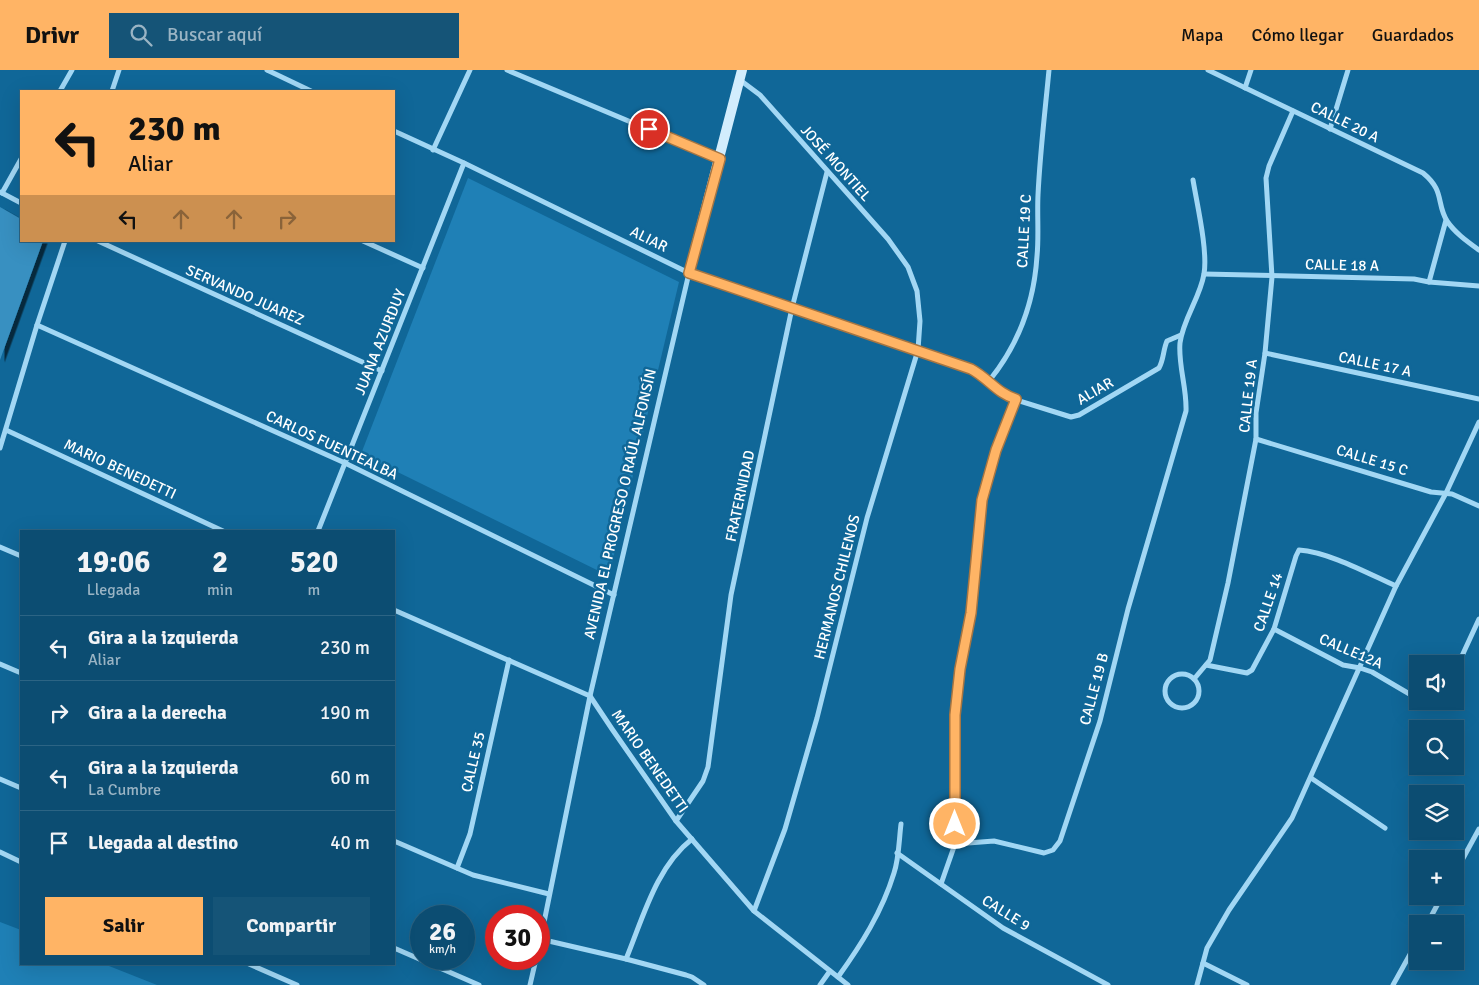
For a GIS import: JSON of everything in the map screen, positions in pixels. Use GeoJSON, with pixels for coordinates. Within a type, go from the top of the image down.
{"type":"FeatureCollection","features":[{"type":"Feature","properties":{"kind":"street"},"geometry":{"type":"LineString","coordinates":[[61,90],[72,70]]}},
{"type":"Feature","properties":{"kind":"street"},"geometry":{"type":"LineString","coordinates":[[112,90],[119,70]]}},
{"type":"Feature","properties":{"kind":"street"},"geometry":{"type":"LineString","coordinates":[[267,70],[309,90]]}},
{"type":"Feature","properties":{"kind":"street"},"geometry":{"type":"LineString","coordinates":[[433,150],[470,70]]}},
{"type":"Feature","properties":{"kind":"street"},"geometry":{"type":"LineString","coordinates":[[506,70],[720,159]]}},
{"type":"Feature","properties":{"kind":"street","name":"CALLE 19 C"},"geometry":{"type":"LineString","coordinates":[[989,381],[1013,347],[1029,309],[1034,286],[1038,256],[1038,195],[1049,70]]}},
{"type":"Feature","properties":{"kind":"street","name":"CALLE 20 A"},"geometry":{"type":"LineString","coordinates":[[1208,70],[1423,173],[1432,180],[1438,191],[1446,220]]}},
{"type":"Feature","properties":{"kind":"street"},"geometry":{"type":"LineString","coordinates":[[1245,88],[1251,70]]}},
{"type":"Feature","properties":{"kind":"street"},"geometry":{"type":"LineString","coordinates":[[1330,129],[1348,70]]}},
{"type":"Feature","properties":{"kind":"street","name":"AVENIDA EL PROGRESO O RAÚL ALFONSÍN"},"geometry":{"type":"LineString","coordinates":[[548,905],[590,696],[689,273],[741,75]]}},
{"type":"Feature","properties":{"kind":"street","name":"JOSÉ MONTIEL"},"geometry":{"type":"LineString","coordinates":[[741,75],[888,239],[908,267]]}},
{"type":"Feature","properties":{"kind":"street","name":"CALLE 19 A"},"geometry":{"type":"LineString","coordinates":[[1194,679],[1210,660],[1228,583],[1256,439],[1256,413],[1265,353],[1272,277],[1266,178],[1269,166],[1293,111]]}},
{"type":"Feature","properties":{"kind":"street","name":"ALIAR"},"geometry":{"type":"LineString","coordinates":[[395,131],[464,163],[689,273],[971,369],[983,375],[999,392],[1071,417],[1079,415],[1159,368],[1163,361],[1163,350],[1167,341],[1181,335]]}},
{"type":"Feature","properties":{"kind":"street"},"geometry":{"type":"LineString","coordinates":[[20,161],[1,193],[20,202]]}},
{"type":"Feature","properties":{"kind":"street","name":"JUANA AZURDUY"},"geometry":{"type":"LineString","coordinates":[[318,530],[464,163]]}},
{"type":"Feature","properties":{"kind":"street","name":"FRATERNIDAD"},"geometry":{"type":"LineString","coordinates":[[676,821],[703,781],[708,767],[731,595],[792,308],[827,172]]}},
{"type":"Feature","properties":{"kind":"street"},"geometry":{"type":"LineString","coordinates":[[1181,335],[1204,274],[1204,254],[1193,180]]}},
{"type":"Feature","properties":{"kind":"street"},"geometry":{"type":"LineString","coordinates":[[1446,220],[1458,234],[1479,250]]}},
{"type":"Feature","properties":{"kind":"street"},"geometry":{"type":"LineString","coordinates":[[1429,282],[1446,220]]}},
{"type":"Feature","properties":{"kind":"street"},"geometry":{"type":"LineString","coordinates":[[0,448],[37,325],[65,242]]}},
{"type":"Feature","properties":{"kind":"street","name":"SERVANDO JUAREZ"},"geometry":{"type":"LineString","coordinates":[[100,242],[382,371]]}},
{"type":"Feature","properties":{"kind":"street"},"geometry":{"type":"LineString","coordinates":[[365,242],[423,268]]}},
{"type":"Feature","properties":{"kind":"street","name":"HERMANOS CHILENOS"},"geometry":{"type":"LineString","coordinates":[[754,911],[785,829],[809,746],[867,518],[918,350],[920,320],[917,291],[908,267]]}},
{"type":"Feature","properties":{"kind":"street","name":"CALLE 18 A"},"geometry":{"type":"LineString","coordinates":[[1204,274],[1414,279],[1479,286]]}},
{"type":"Feature","properties":{"kind":"street","name":"CARLOS FUENTEALBA"},"geometry":{"type":"LineString","coordinates":[[37,325],[345,463],[614,595]]}},
{"type":"Feature","properties":{"kind":"street","name":"CALLE 19 B"},"geometry":{"type":"LineString","coordinates":[[954,844],[994,841],[1044,853],[1054,850],[1060,841],[1100,721],[1128,609],[1186,411],[1186,395],[1179,353],[1181,335]]}},
{"type":"Feature","properties":{"kind":"street","name":"CALLE 17 A"},"geometry":{"type":"LineString","coordinates":[[1265,353],[1479,399]]}},
{"type":"Feature","properties":{"kind":"street"},"geometry":{"type":"LineString","coordinates":[[941,884],[954,844],[955,715],[960,669],[971,613],[982,500],[996,450],[1016,399]]}},
{"type":"Feature","properties":{"kind":"street"},"geometry":{"type":"LineString","coordinates":[[1197,985],[1207,948],[1229,910],[1292,818],[1396,586],[1446,492],[1479,422]]}},
{"type":"Feature","properties":{"kind":"street","name":"MARIO BENEDETTI"},"geometry":{"type":"LineString","coordinates":[[6,430],[221,530]]}},
{"type":"Feature","properties":{"kind":"street","name":"CALLE 15 C"},"geometry":{"type":"LineString","coordinates":[[1256,439],[1431,492],[1446,492],[1479,506]]}},
{"type":"Feature","properties":{"kind":"street"},"geometry":{"type":"LineString","coordinates":[[0,547],[20,556]]}},
{"type":"Feature","properties":{"kind":"street","name":"CALLE 14"},"geometry":{"type":"LineString","coordinates":[[1206,665],[1247,673],[1252,670],[1274,629],[1296,556],[1300,550],[1356,568],[1396,586]]}},
{"type":"Feature","properties":{"kind":"street"},"geometry":{"type":"LineString","coordinates":[[395,610],[590,696]]}},
{"type":"Feature","properties":{"kind":"street"},"geometry":{"type":"LineString","coordinates":[[1462,655],[1479,619]]}},
{"type":"Feature","properties":{"kind":"street","name":"CALLE12A"},"geometry":{"type":"LineString","coordinates":[[1274,629],[1344,665],[1372,672],[1409,694]]}},
{"type":"Feature","properties":{"kind":"street","name":"CALLE 35"},"geometry":{"type":"LineString","coordinates":[[457,868],[470,834],[509,660]]}},
{"type":"Feature","properties":{"kind":"street"},"geometry":{"type":"LineString","coordinates":[[0,664],[20,673]]}},
{"type":"Feature","properties":{"kind":"street"},"geometry":{"type":"LineString","coordinates":[[1179,674],[1184,674],[1194,679],[1198,684],[1198,696],[1192,705],[1181,708],[1170,704],[1165,695],[1166,684],[1169,679],[1179,674]]}},
{"type":"Feature","properties":{"kind":"street","name":"MARIO BENEDETTI"},"geometry":{"type":"LineString","coordinates":[[590,696],[676,821],[754,911],[848,985]]}},
{"type":"Feature","properties":{"kind":"street"},"geometry":{"type":"LineString","coordinates":[[1311,778],[1385,828]]}},
{"type":"Feature","properties":{"kind":"street"},"geometry":{"type":"LineString","coordinates":[[0,779],[20,788]]}},
{"type":"Feature","properties":{"kind":"street"},"geometry":{"type":"LineString","coordinates":[[838,977],[860,946],[877,917],[895,872],[901,824]]}},
{"type":"Feature","properties":{"kind":"street"},"geometry":{"type":"LineString","coordinates":[[1464,856],[1479,829]]}},
{"type":"Feature","properties":{"kind":"street"},"geometry":{"type":"LineString","coordinates":[[626,959],[658,883],[672,858],[680,848],[692,839]]}},
{"type":"Feature","properties":{"kind":"street"},"geometry":{"type":"LineString","coordinates":[[395,841],[473,876],[550,894]]}},
{"type":"Feature","properties":{"kind":"street"},"geometry":{"type":"LineString","coordinates":[[0,852],[20,862]]}},
{"type":"Feature","properties":{"kind":"street","name":"CALLE 9"},"geometry":{"type":"LineString","coordinates":[[897,853],[1003,928],[1108,985]]}},
{"type":"Feature","properties":{"kind":"street"},"geometry":{"type":"LineString","coordinates":[[550,941],[692,977],[704,985]]}},
{"type":"Feature","properties":{"kind":"street"},"geometry":{"type":"LineString","coordinates":[[395,948],[479,985]]}},
{"type":"Feature","properties":{"kind":"street"},"geometry":{"type":"LineString","coordinates":[[1392,985],[1409,956]]}},
{"type":"Feature","properties":{"kind":"street"},"geometry":{"type":"LineString","coordinates":[[1203,963],[1247,985]]}},
{"type":"Feature","properties":{"kind":"street"},"geometry":{"type":"LineString","coordinates":[[251,965],[297,985]]}},
{"type":"Feature","properties":{"kind":"street"},"geometry":{"type":"LineString","coordinates":[[530,985],[533,970]]}},
{"type":"Feature","properties":{"kind":"street"},"geometry":{"type":"LineString","coordinates":[[820,985],[830,971]]}},
{"type":"Feature","properties":{"kind":"shaded area"},"geometry":{"type":"Polygon","coordinates":[[[468,178],[679,282],[609,576],[361,454],[468,178]]]}},
{"type":"Feature","properties":{"kind":"shaded area"},"geometry":{"type":"Polygon","coordinates":[[[0,922],[20,930],[20,965],[107,965],[157,985],[0,985],[0,922]]]}},
{"type":"Feature","properties":{"kind":"building"},"geometry":{"type":"Polygon","coordinates":[[[0,207],[20,218],[20,242],[43,242],[0,360],[0,207]]]}},
{"type":"Feature","properties":{"kind":"route"},"geometry":{"type":"LineString","coordinates":[[649,129],[720,159],[689,273],[971,369],[983,375],[999,392],[1007,397],[1016,399],[996,450],[982,500],[971,613],[960,669],[955,715],[955,824]]}}]}
